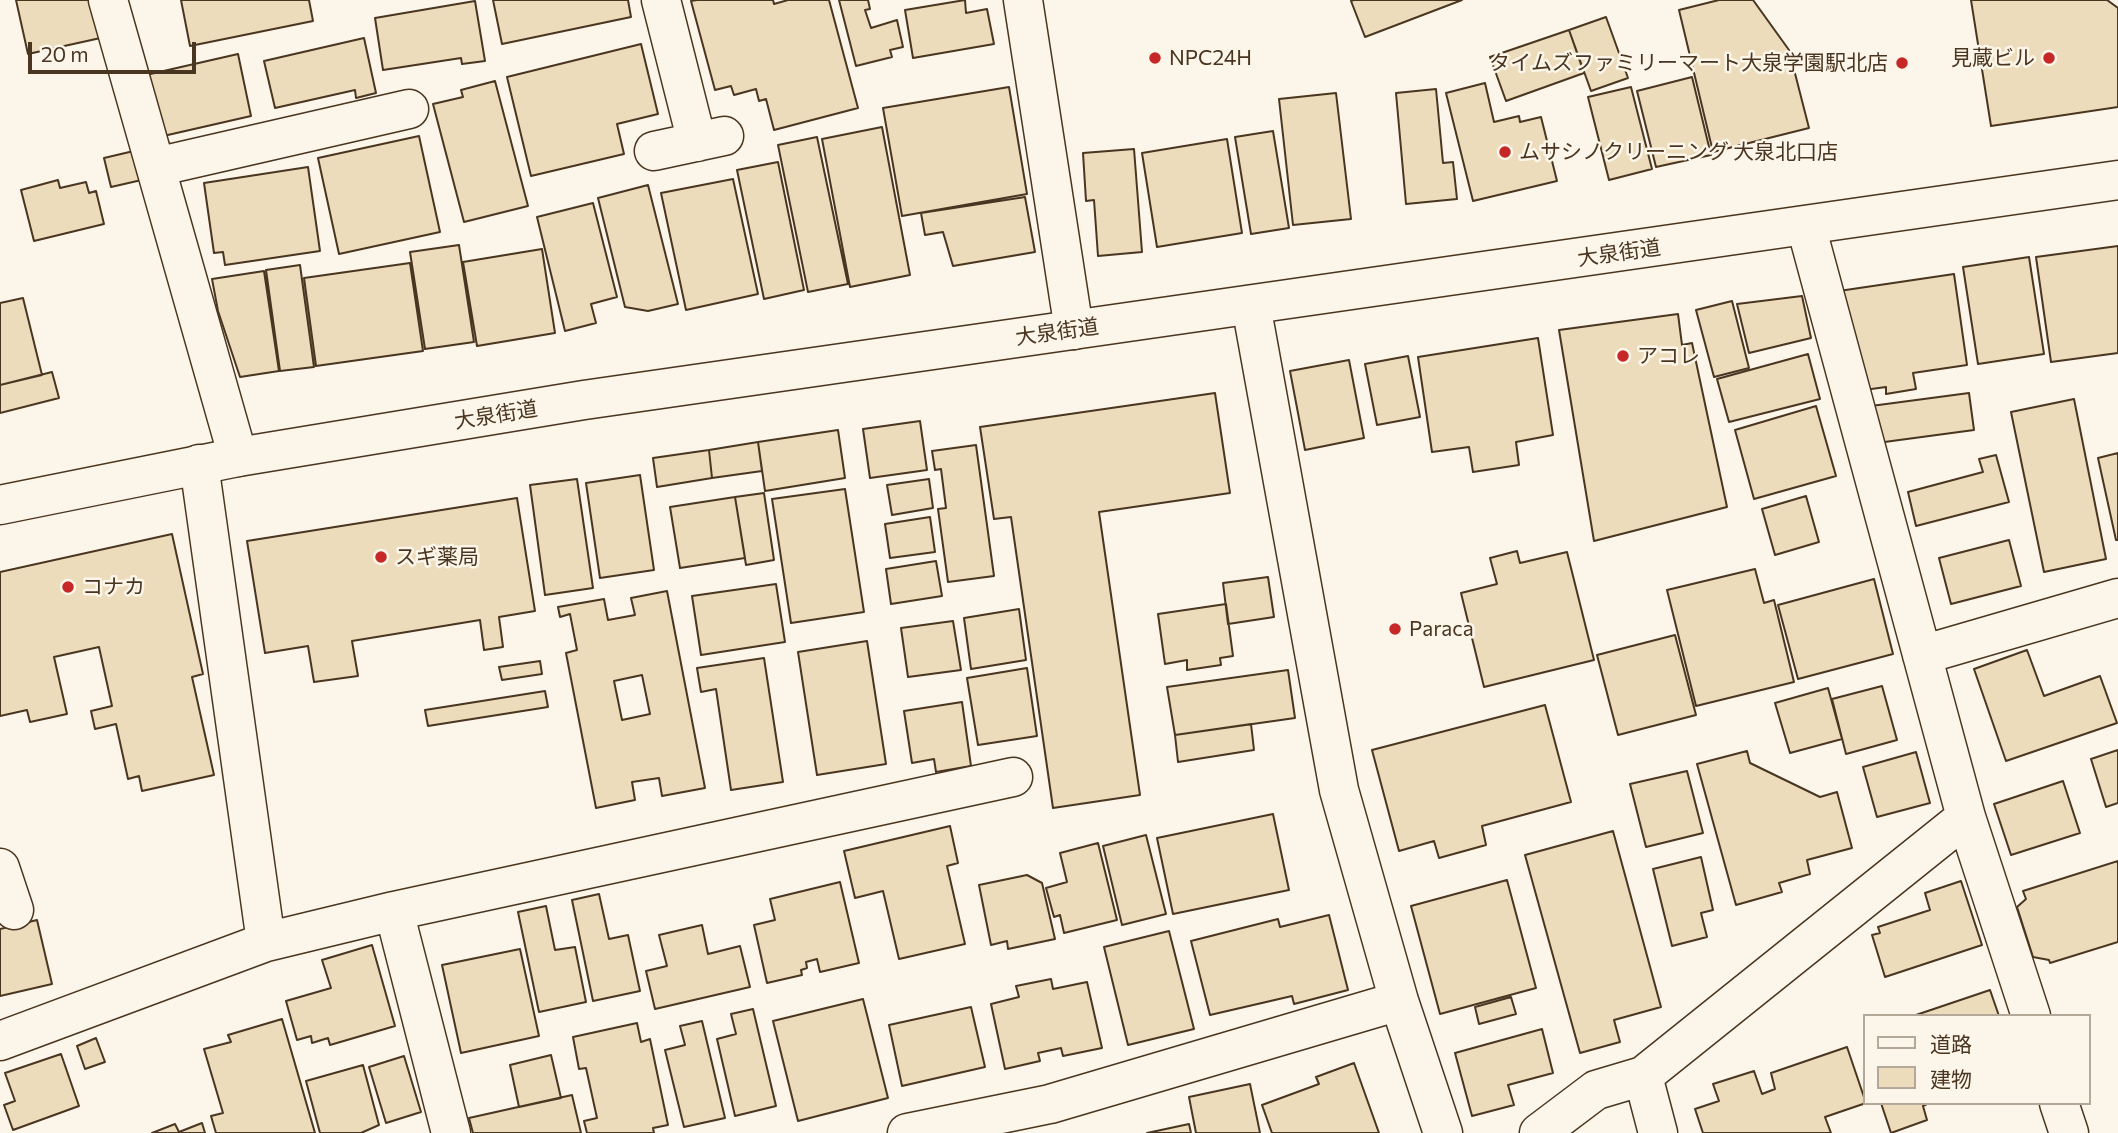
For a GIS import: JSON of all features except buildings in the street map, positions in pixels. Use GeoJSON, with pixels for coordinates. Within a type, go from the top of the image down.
{"type":"FeatureCollection","features":[{"type":"Feature","properties":{"kind":"street"},"geometry":{"type":"LineString","coordinates":[[108,0],[238,457]]}},
{"type":"Feature","properties":{"kind":"street"},"geometry":{"type":"LineString","coordinates":[[654,151],[711,139],[661,0]]}},
{"type":"Feature","properties":{"kind":"street"},"geometry":{"type":"LineString","coordinates":[[1023,0],[1074,330]]}},
{"type":"Feature","properties":{"kind":"street"},"geometry":{"type":"LineString","coordinates":[[156,167],[409,109]]}},
{"type":"Feature","properties":{"kind":"street","name":"大泉街道"},"geometry":{"type":"LineString","coordinates":[[0,505],[199,464],[584,400],[2118,180]]}},
{"type":"Feature","properties":{"kind":"street"},"geometry":{"type":"LineString","coordinates":[[1805,226],[1966,817],[2030,1014]]}},
{"type":"Feature","properties":{"kind":"street"},"geometry":{"type":"LineString","coordinates":[[1251,305],[1339,790],[1399,1001],[1443,1133]]}},
{"type":"Feature","properties":{"kind":"street"},"geometry":{"type":"LineString","coordinates":[[199,464],[266,942]]}},
{"type":"Feature","properties":{"kind":"street"},"geometry":{"type":"LineString","coordinates":[[1922,655],[2118,598]]}},
{"type":"Feature","properties":{"kind":"street"},"geometry":{"type":"LineString","coordinates":[[0,1041],[266,942],[394,911],[1013,777]]}},
{"type":"Feature","properties":{"kind":"street"},"geometry":{"type":"LineString","coordinates":[[1539,1133],[1596,1090],[1650,1106],[1966,817]]}},
{"type":"Feature","properties":{"kind":"street"},"geometry":{"type":"LineString","coordinates":[[0,867],[14,910]]}},
{"type":"Feature","properties":{"kind":"street"},"geometry":{"type":"LineString","coordinates":[[394,911],[451,1133]]}},
{"type":"Feature","properties":{"kind":"street"},"geometry":{"type":"LineString","coordinates":[[907,1133],[1049,1104],[1399,1001]]}},
{"type":"Feature","properties":{"kind":"street"},"geometry":{"type":"LineString","coordinates":[[2060,1105],[2069,1133]]}},
{"type":"Feature","properties":{"kind":"place","name":"NPC24H"},"geometry":{"type":"Point","coordinates":[1155,58]}},
{"type":"Feature","properties":{"kind":"place","name":"見蔵ビル"},"geometry":{"type":"Point","coordinates":[2049,58]}},
{"type":"Feature","properties":{"kind":"place","name":"タイムズファミリーマート大泉学園駅北店"},"geometry":{"type":"Point","coordinates":[1902,63]}},
{"type":"Feature","properties":{"kind":"place","name":"ムサシノクリーニング 大泉北口店"},"geometry":{"type":"Point","coordinates":[1505,152]}},
{"type":"Feature","properties":{"kind":"place","name":"アコレ"},"geometry":{"type":"Point","coordinates":[1623,356]}},
{"type":"Feature","properties":{"kind":"place","name":"スギ薬局"},"geometry":{"type":"Point","coordinates":[381,557]}},
{"type":"Feature","properties":{"kind":"place","name":"コナカ"},"geometry":{"type":"Point","coordinates":[68,587]}},
{"type":"Feature","properties":{"kind":"place","name":"Paraca"},"geometry":{"type":"Point","coordinates":[1395,629]}}]}
